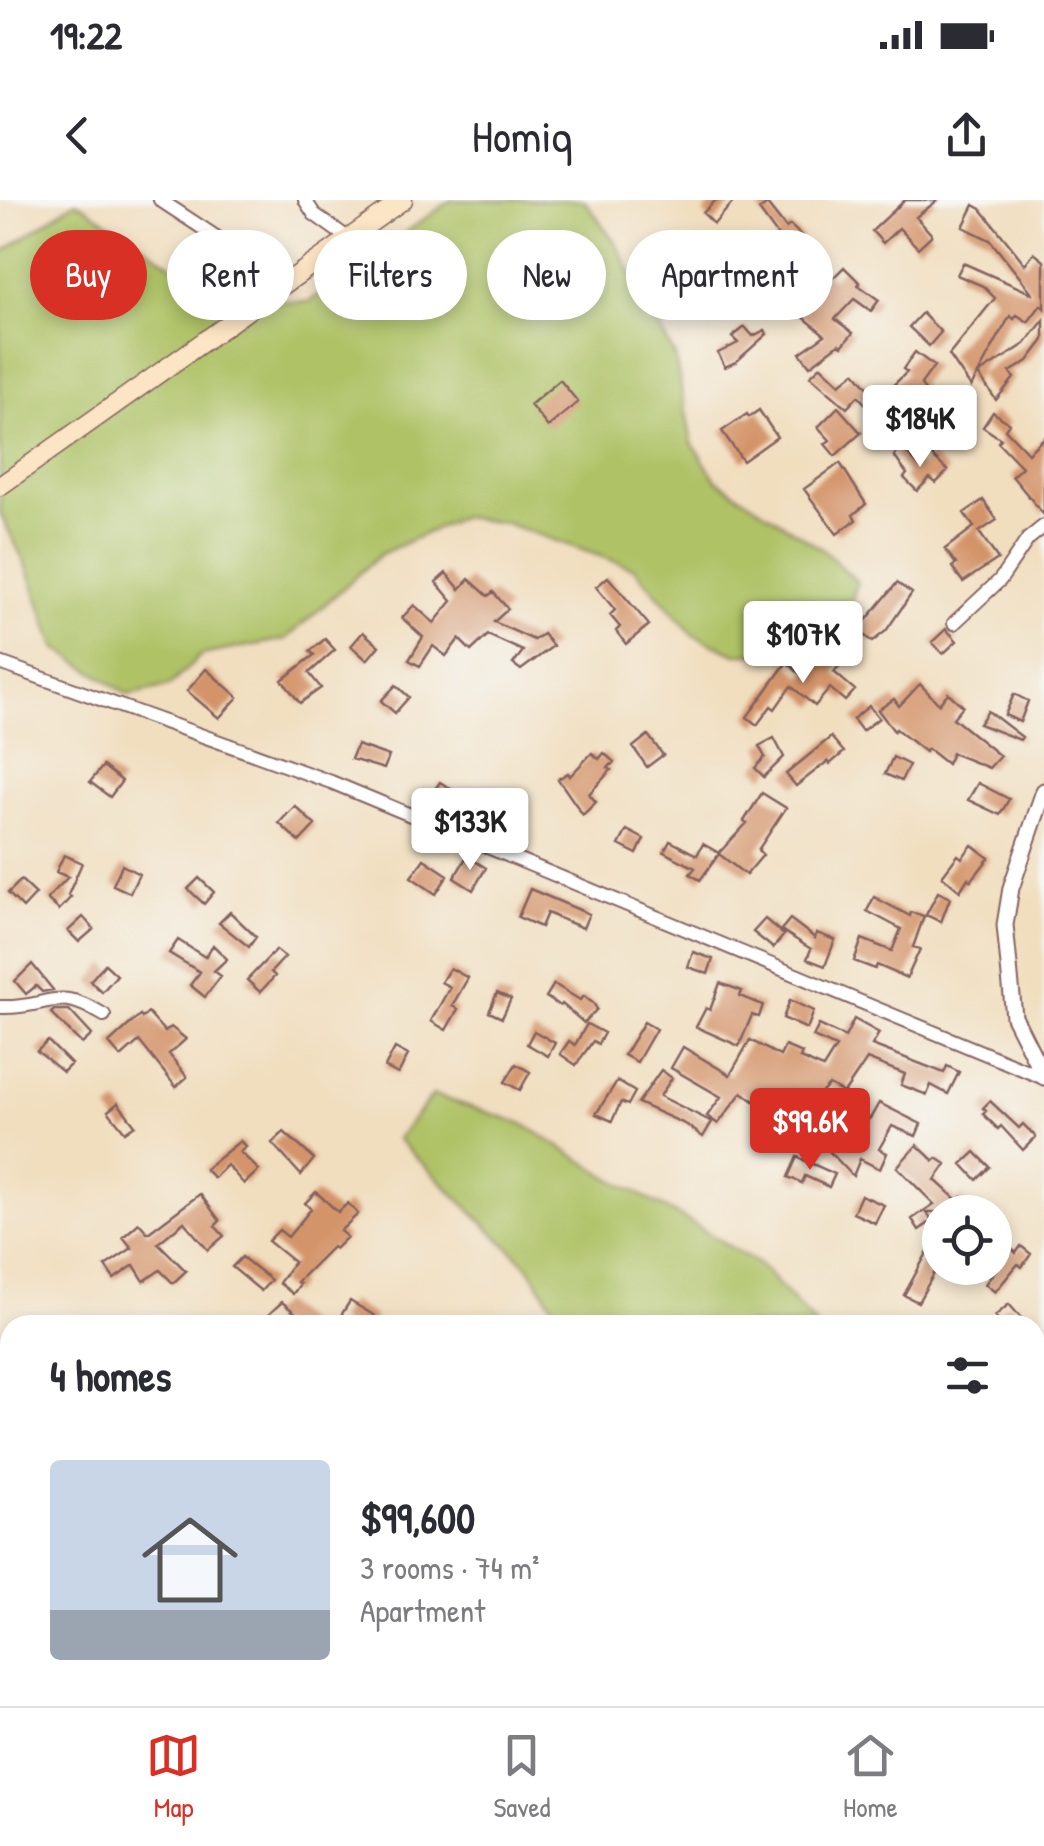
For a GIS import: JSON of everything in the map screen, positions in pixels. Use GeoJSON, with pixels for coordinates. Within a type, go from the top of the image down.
{"type":"FeatureCollection","features":[{"type":"Feature","properties":{"kind":"main road"},"geometry":{"type":"LineString","coordinates":[[361,230],[403,200]]}},
{"type":"Feature","properties":{"kind":"main road"},"geometry":{"type":"LineString","coordinates":[[0,486],[234,320]]}},
{"type":"Feature","properties":{"kind":"street"},"geometry":{"type":"LineString","coordinates":[[160,200],[206,230]]}},
{"type":"Feature","properties":{"kind":"street"},"geometry":{"type":"LineString","coordinates":[[305,200],[314,214],[336,230]]}},
{"type":"Feature","properties":{"kind":"street"},"geometry":{"type":"LineString","coordinates":[[954,623],[1000,580],[1028,539],[1044,526]]}},
{"type":"Feature","properties":{"kind":"street"},"geometry":{"type":"LineString","coordinates":[[0,663],[331,782],[1044,1078]]}},
{"type":"Feature","properties":{"kind":"street"},"geometry":{"type":"LineString","coordinates":[[1044,790],[1011,888],[1005,924],[1014,1017],[1044,1078]]}},
{"type":"Feature","properties":{"kind":"street"},"geometry":{"type":"LineString","coordinates":[[0,1007],[31,1008],[51,998],[68,998],[104,1015]]}},
{"type":"Feature","properties":{"kind":"green space"},"geometry":{"type":"Polygon","coordinates":[[[451,200],[584,200],[615,242],[626,263],[626,320],[656,320],[675,357],[692,443],[716,480],[826,552],[857,582],[851,605],[821,636],[780,654],[736,654],[693,635],[634,568],[505,523],[461,517],[381,554],[286,639],[201,655],[169,686],[128,695],[55,647],[27,567],[0,513],[0,254],[30,233],[30,320],[147,320],[147,248],[167,262],[167,320],[294,320],[294,302],[314,298],[314,320],[467,320],[467,230],[409,230],[451,200]]]}},
{"type":"Feature","properties":{"kind":"green space"},"geometry":{"type":"Polygon","coordinates":[[[76,201],[120,230],[34,230],[76,201]]]}},
{"type":"Feature","properties":{"kind":"green space"},"geometry":{"type":"Polygon","coordinates":[[[433,1095],[521,1123],[761,1266],[807,1315],[559,1315],[528,1266],[397,1139],[433,1095]]]}},
{"type":"Feature","properties":{"kind":"building"},"geometry":{"type":"Polygon","coordinates":[[[716,200],[735,200],[714,224],[703,213],[716,200]]]}},
{"type":"Feature","properties":{"kind":"building"},"geometry":{"type":"Polygon","coordinates":[[[905,200],[938,200],[916,217],[932,235],[918,248],[899,228],[883,243],[872,231],[905,200]]]}},
{"type":"Feature","properties":{"kind":"building"},"geometry":{"type":"Polygon","coordinates":[[[767,204],[786,228],[790,225],[795,230],[774,230],[759,210],[767,204]]]}},
{"type":"Feature","properties":{"kind":"building"},"geometry":{"type":"Polygon","coordinates":[[[974,205],[1025,264],[1034,253],[1044,261],[1044,308],[1041,305],[1028,322],[1017,315],[1014,319],[1010,316],[971,387],[949,355],[995,298],[983,286],[957,275],[963,263],[1033,294],[990,240],[963,227],[974,205]]]}},
{"type":"Feature","properties":{"kind":"building"},"geometry":{"type":"Polygon","coordinates":[[[844,267],[858,285],[879,300],[871,311],[854,299],[835,319],[853,333],[842,346],[839,344],[810,366],[800,353],[825,335],[807,320],[833,320],[833,278],[844,267]]]}},
{"type":"Feature","properties":{"kind":"building"},"geometry":{"type":"Polygon","coordinates":[[[922,313],[941,332],[929,346],[909,327],[922,313]]]}},
{"type":"Feature","properties":{"kind":"building"},"geometry":{"type":"Polygon","coordinates":[[[1044,320],[1044,340],[1028,361],[1010,372],[1014,378],[996,400],[978,374],[1025,344],[1044,320]]]}},
{"type":"Feature","properties":{"kind":"building"},"geometry":{"type":"Polygon","coordinates":[[[745,327],[753,336],[765,330],[767,334],[725,367],[718,353],[738,343],[732,337],[745,327]]]}},
{"type":"Feature","properties":{"kind":"building"},"geometry":{"type":"Polygon","coordinates":[[[915,352],[934,366],[921,384],[933,406],[924,411],[947,430],[936,443],[882,396],[907,372],[903,369],[915,352]]]}},
{"type":"Feature","properties":{"kind":"building"},"geometry":{"type":"Polygon","coordinates":[[[821,366],[840,384],[855,372],[870,390],[874,387],[889,403],[876,415],[858,396],[847,408],[810,376],[821,366]]]}},
{"type":"Feature","properties":{"kind":"building"},"geometry":{"type":"Polygon","coordinates":[[[560,380],[578,402],[548,427],[530,405],[560,380]]]}},
{"type":"Feature","properties":{"kind":"building"},"geometry":{"type":"Polygon","coordinates":[[[838,407],[861,433],[835,456],[825,444],[830,440],[818,427],[838,407]]]}},
{"type":"Feature","properties":{"kind":"building"},"geometry":{"type":"Polygon","coordinates":[[[759,410],[777,437],[743,461],[722,431],[759,410]]]}},
{"type":"Feature","properties":{"kind":"building"},"geometry":{"type":"Polygon","coordinates":[[[993,412],[1009,423],[1005,429],[1028,453],[1044,438],[1044,515],[1012,476],[1022,467],[998,442],[1001,439],[983,427],[993,412]]]}},
{"type":"Feature","properties":{"kind":"building"},"geometry":{"type":"Polygon","coordinates":[[[902,448],[920,467],[931,455],[948,471],[936,483],[930,478],[917,491],[904,478],[907,474],[894,456],[902,448]]]}},
{"type":"Feature","properties":{"kind":"building"},"geometry":{"type":"Polygon","coordinates":[[[840,463],[866,504],[853,515],[856,520],[837,534],[804,489],[840,463]]]}},
{"type":"Feature","properties":{"kind":"building"},"geometry":{"type":"Polygon","coordinates":[[[983,500],[997,520],[979,532],[998,559],[963,582],[945,549],[974,527],[964,513],[983,500]]]}},
{"type":"Feature","properties":{"kind":"building"},"geometry":{"type":"Polygon","coordinates":[[[446,573],[460,589],[469,579],[488,596],[493,592],[508,609],[494,622],[534,640],[543,634],[553,646],[521,670],[513,664],[523,651],[488,635],[471,651],[459,639],[446,656],[433,646],[420,666],[409,660],[423,637],[402,618],[414,605],[434,623],[452,601],[436,582],[446,573]]]}},
{"type":"Feature","properties":{"kind":"building"},"geometry":{"type":"Polygon","coordinates":[[[608,577],[649,625],[626,644],[610,615],[615,610],[596,587],[608,577]]]}},
{"type":"Feature","properties":{"kind":"building"},"geometry":{"type":"Polygon","coordinates":[[[897,583],[912,593],[886,631],[872,642],[858,630],[897,583]]]}},
{"type":"Feature","properties":{"kind":"building"},"geometry":{"type":"Polygon","coordinates":[[[946,629],[957,641],[943,654],[932,642],[946,629]]]}},
{"type":"Feature","properties":{"kind":"building"},"geometry":{"type":"Polygon","coordinates":[[[363,632],[379,646],[367,660],[351,646],[363,632]]]}},
{"type":"Feature","properties":{"kind":"building"},"geometry":{"type":"Polygon","coordinates":[[[325,639],[335,650],[309,673],[321,688],[300,703],[282,680],[314,655],[310,651],[325,639]]]}},
{"type":"Feature","properties":{"kind":"building"},"geometry":{"type":"Polygon","coordinates":[[[824,653],[839,666],[834,672],[855,690],[845,701],[830,688],[815,706],[791,686],[775,709],[771,706],[757,725],[747,717],[787,662],[803,677],[824,653]]]}},
{"type":"Feature","properties":{"kind":"building"},"geometry":{"type":"Polygon","coordinates":[[[206,669],[238,697],[219,718],[187,691],[206,669]]]}},
{"type":"Feature","properties":{"kind":"building"},"geometry":{"type":"Polygon","coordinates":[[[920,684],[939,704],[948,693],[963,706],[953,718],[1000,756],[989,768],[952,753],[947,764],[894,731],[878,710],[894,699],[899,706],[920,684]]]}},
{"type":"Feature","properties":{"kind":"building"},"geometry":{"type":"Polygon","coordinates":[[[396,685],[409,697],[395,713],[381,701],[396,685]]]}},
{"type":"Feature","properties":{"kind":"building"},"geometry":{"type":"Polygon","coordinates":[[[1014,694],[1028,701],[1020,722],[1005,715],[1014,694]]]}},
{"type":"Feature","properties":{"kind":"building"},"geometry":{"type":"Polygon","coordinates":[[[869,706],[879,718],[862,731],[853,719],[869,706]]]}},
{"type":"Feature","properties":{"kind":"building"},"geometry":{"type":"Polygon","coordinates":[[[988,711],[1022,737],[1020,740],[979,724],[988,711]]]}},
{"type":"Feature","properties":{"kind":"building"},"geometry":{"type":"Polygon","coordinates":[[[648,735],[663,755],[647,767],[633,747],[648,735]]]}},
{"type":"Feature","properties":{"kind":"building"},"geometry":{"type":"Polygon","coordinates":[[[831,737],[844,752],[796,786],[786,774],[831,737]]]}},
{"type":"Feature","properties":{"kind":"building"},"geometry":{"type":"Polygon","coordinates":[[[774,738],[784,757],[764,777],[755,768],[765,757],[759,746],[774,738]]]}},
{"type":"Feature","properties":{"kind":"building"},"geometry":{"type":"Polygon","coordinates":[[[357,745],[389,756],[384,769],[351,759],[357,745]]]}},
{"type":"Feature","properties":{"kind":"building"},"geometry":{"type":"Polygon","coordinates":[[[592,753],[599,759],[604,753],[614,762],[589,794],[596,802],[583,815],[558,779],[568,773],[570,776],[592,753]]]}},
{"type":"Feature","properties":{"kind":"building"},"geometry":{"type":"Polygon","coordinates":[[[893,757],[909,765],[901,781],[885,774],[893,757]]]}},
{"type":"Feature","properties":{"kind":"building"},"geometry":{"type":"Polygon","coordinates":[[[103,766],[122,781],[110,797],[90,782],[103,766]]]}},
{"type":"Feature","properties":{"kind":"building"},"geometry":{"type":"Polygon","coordinates":[[[440,782],[457,793],[447,808],[430,797],[440,782]]]}},
{"type":"Feature","properties":{"kind":"building"},"geometry":{"type":"Polygon","coordinates":[[[978,783],[1009,799],[1000,815],[968,800],[978,783]]]}},
{"type":"Feature","properties":{"kind":"building"},"geometry":{"type":"Polygon","coordinates":[[[762,793],[786,808],[758,850],[763,855],[746,875],[719,854],[700,880],[690,874],[695,868],[664,852],[670,841],[697,855],[703,844],[719,853],[747,823],[744,821],[762,793]]]}},
{"type":"Feature","properties":{"kind":"building"},"geometry":{"type":"Polygon","coordinates":[[[295,806],[315,825],[299,842],[279,823],[295,806]]]}},
{"type":"Feature","properties":{"kind":"building"},"geometry":{"type":"Polygon","coordinates":[[[627,830],[644,839],[637,854],[619,845],[627,830]]]}},
{"type":"Feature","properties":{"kind":"building"},"geometry":{"type":"Polygon","coordinates":[[[972,845],[989,858],[960,891],[942,876],[958,855],[962,858],[972,845]]]}},
{"type":"Feature","properties":{"kind":"building"},"geometry":{"type":"Polygon","coordinates":[[[64,855],[82,863],[68,895],[71,897],[59,910],[47,899],[68,877],[56,872],[64,855]]]}},
{"type":"Feature","properties":{"kind":"building"},"geometry":{"type":"Polygon","coordinates":[[[467,856],[486,868],[473,890],[454,878],[467,856]]]}},
{"type":"Feature","properties":{"kind":"building"},"geometry":{"type":"Polygon","coordinates":[[[424,859],[448,875],[436,894],[411,877],[424,859]]]}},
{"type":"Feature","properties":{"kind":"building"},"geometry":{"type":"Polygon","coordinates":[[[122,865],[139,874],[130,893],[113,885],[122,865]]]}},
{"type":"Feature","properties":{"kind":"building"},"geometry":{"type":"Polygon","coordinates":[[[199,878],[214,892],[204,904],[188,889],[199,878]]]}},
{"type":"Feature","properties":{"kind":"building"},"geometry":{"type":"Polygon","coordinates":[[[21,880],[36,894],[23,908],[8,893],[21,880]]]}},
{"type":"Feature","properties":{"kind":"building"},"geometry":{"type":"Polygon","coordinates":[[[530,889],[589,914],[583,928],[547,913],[541,927],[518,917],[530,889]]]}},
{"type":"Feature","properties":{"kind":"building"},"geometry":{"type":"Polygon","coordinates":[[[938,892],[950,898],[941,922],[926,915],[938,892]]]}},
{"type":"Feature","properties":{"kind":"building"},"geometry":{"type":"Polygon","coordinates":[[[874,897],[910,916],[911,912],[924,916],[913,947],[920,949],[907,978],[877,965],[875,969],[854,961],[862,939],[892,951],[901,929],[867,911],[874,897]]]}},
{"type":"Feature","properties":{"kind":"building"},"geometry":{"type":"Polygon","coordinates":[[[230,912],[256,937],[249,947],[219,923],[230,912]]]}},
{"type":"Feature","properties":{"kind":"building"},"geometry":{"type":"Polygon","coordinates":[[[83,917],[94,929],[79,942],[68,931],[83,917]]]}},
{"type":"Feature","properties":{"kind":"building"},"geometry":{"type":"Polygon","coordinates":[[[765,919],[784,935],[773,948],[753,932],[765,919]]]}},
{"type":"Feature","properties":{"kind":"building"},"geometry":{"type":"Polygon","coordinates":[[[790,919],[815,938],[817,933],[835,940],[825,966],[807,959],[811,949],[781,930],[790,919]]]}},
{"type":"Feature","properties":{"kind":"building"},"geometry":{"type":"Polygon","coordinates":[[[178,940],[205,957],[213,945],[227,959],[214,971],[221,976],[205,997],[190,985],[200,972],[169,953],[178,940]]]}},
{"type":"Feature","properties":{"kind":"building"},"geometry":{"type":"Polygon","coordinates":[[[276,950],[285,957],[260,992],[247,980],[276,950]]]}},
{"type":"Feature","properties":{"kind":"building"},"geometry":{"type":"Polygon","coordinates":[[[693,952],[713,959],[708,974],[688,967],[693,952]]]}},
{"type":"Feature","properties":{"kind":"building"},"geometry":{"type":"Polygon","coordinates":[[[32,964],[53,990],[42,992],[36,986],[26,994],[15,981],[32,964]]]}},
{"type":"Feature","properties":{"kind":"building"},"geometry":{"type":"Polygon","coordinates":[[[105,964],[117,975],[102,992],[90,981],[105,964]]]}},
{"type":"Feature","properties":{"kind":"building"},"geometry":{"type":"Polygon","coordinates":[[[450,968],[468,978],[452,1006],[458,1009],[446,1030],[431,1021],[450,987],[441,982],[450,968]]]}},
{"type":"Feature","properties":{"kind":"building"},"geometry":{"type":"Polygon","coordinates":[[[720,983],[763,1005],[759,1017],[752,1015],[739,1046],[696,1027],[706,1008],[710,1010],[720,983]]]}},
{"type":"Feature","properties":{"kind":"building"},"geometry":{"type":"Polygon","coordinates":[[[554,984],[580,1000],[584,996],[597,1009],[584,1023],[562,1004],[546,997],[554,984]]]}},
{"type":"Feature","properties":{"kind":"building"},"geometry":{"type":"Polygon","coordinates":[[[497,993],[511,999],[502,1018],[489,1012],[497,993]]]}},
{"type":"Feature","properties":{"kind":"building"},"geometry":{"type":"Polygon","coordinates":[[[790,1000],[814,1011],[807,1029],[783,1018],[790,1000]]]}},
{"type":"Feature","properties":{"kind":"building"},"geometry":{"type":"Polygon","coordinates":[[[69,1010],[92,1035],[82,1044],[51,1013],[69,1010]]]}},
{"type":"Feature","properties":{"kind":"building"},"geometry":{"type":"Polygon","coordinates":[[[148,1013],[165,1032],[171,1027],[186,1039],[169,1054],[187,1077],[176,1087],[139,1041],[121,1057],[109,1043],[140,1015],[142,1018],[148,1013]]]}},
{"type":"Feature","properties":{"kind":"building"},"geometry":{"type":"Polygon","coordinates":[[[854,1019],[879,1033],[872,1045],[944,1073],[947,1066],[959,1072],[948,1094],[931,1085],[927,1095],[901,1085],[905,1074],[867,1059],[844,1093],[829,1085],[806,1109],[816,1117],[813,1121],[851,1136],[879,1103],[921,1124],[916,1136],[892,1126],[879,1149],[887,1153],[880,1169],[860,1159],[853,1176],[809,1130],[799,1142],[784,1130],[788,1126],[742,1092],[718,1124],[707,1116],[721,1097],[671,1068],[683,1047],[730,1075],[750,1040],[780,1056],[785,1046],[823,1068],[836,1047],[813,1037],[819,1025],[845,1037],[854,1019]]]}},
{"type":"Feature","properties":{"kind":"building"},"geometry":{"type":"Polygon","coordinates":[[[644,1022],[656,1029],[637,1062],[624,1055],[644,1022]]]}},
{"type":"Feature","properties":{"kind":"building"},"geometry":{"type":"Polygon","coordinates":[[[587,1024],[604,1033],[598,1044],[593,1041],[576,1065],[560,1054],[569,1041],[575,1045],[587,1024]]]}},
{"type":"Feature","properties":{"kind":"building"},"geometry":{"type":"Polygon","coordinates":[[[534,1031],[555,1043],[548,1056],[527,1044],[534,1031]]]}},
{"type":"Feature","properties":{"kind":"building"},"geometry":{"type":"Polygon","coordinates":[[[48,1041],[71,1064],[63,1072],[37,1051],[48,1041]]]}},
{"type":"Feature","properties":{"kind":"building"},"geometry":{"type":"Polygon","coordinates":[[[395,1048],[408,1055],[398,1074],[385,1067],[395,1048]]]}},
{"type":"Feature","properties":{"kind":"building"},"geometry":{"type":"Polygon","coordinates":[[[516,1064],[530,1072],[520,1090],[505,1082],[516,1064]]]}},
{"type":"Feature","properties":{"kind":"building"},"geometry":{"type":"Polygon","coordinates":[[[661,1070],[672,1078],[660,1096],[712,1122],[703,1137],[687,1125],[638,1103],[661,1070]]]}},
{"type":"Feature","properties":{"kind":"building"},"geometry":{"type":"Polygon","coordinates":[[[617,1081],[635,1092],[628,1105],[621,1102],[612,1121],[596,1114],[617,1081]]]}},
{"type":"Feature","properties":{"kind":"building"},"geometry":{"type":"Polygon","coordinates":[[[990,1101],[1019,1128],[1023,1124],[1036,1137],[1023,1150],[1001,1126],[998,1129],[983,1114],[990,1101]]]}},
{"type":"Feature","properties":{"kind":"building"},"geometry":{"type":"Polygon","coordinates":[[[118,1103],[135,1125],[125,1132],[108,1111],[118,1103]]]}},
{"type":"Feature","properties":{"kind":"building"},"geometry":{"type":"Polygon","coordinates":[[[284,1132],[314,1159],[301,1175],[272,1143],[284,1132]]]}},
{"type":"Feature","properties":{"kind":"building"},"geometry":{"type":"Polygon","coordinates":[[[240,1141],[246,1147],[240,1152],[259,1170],[244,1184],[227,1165],[214,1178],[205,1169],[240,1141]]]}},
{"type":"Feature","properties":{"kind":"building"},"geometry":{"type":"Polygon","coordinates":[[[917,1145],[934,1161],[937,1158],[946,1164],[935,1180],[951,1195],[925,1195],[897,1167],[917,1145]]]}},
{"type":"Feature","properties":{"kind":"building"},"geometry":{"type":"Polygon","coordinates":[[[975,1152],[990,1167],[977,1180],[962,1164],[975,1152]]]}},
{"type":"Feature","properties":{"kind":"building"},"geometry":{"type":"Polygon","coordinates":[[[797,1157],[835,1174],[829,1187],[805,1176],[802,1183],[788,1177],[797,1157]]]}},
{"type":"Feature","properties":{"kind":"building"},"geometry":{"type":"Polygon","coordinates":[[[316,1192],[338,1212],[348,1203],[358,1214],[340,1231],[347,1237],[297,1282],[300,1284],[293,1294],[279,1283],[294,1262],[268,1241],[279,1230],[288,1237],[311,1209],[305,1203],[316,1192]]]}},
{"type":"Feature","properties":{"kind":"building"},"geometry":{"type":"Polygon","coordinates":[[[200,1194],[220,1221],[215,1226],[224,1236],[208,1250],[184,1222],[158,1243],[186,1271],[173,1283],[160,1270],[144,1281],[134,1265],[114,1279],[105,1266],[132,1248],[123,1237],[139,1223],[148,1233],[200,1194]]]}},
{"type":"Feature","properties":{"kind":"building"},"geometry":{"type":"Polygon","coordinates":[[[861,1195],[884,1205],[875,1223],[853,1213],[861,1195]]]}},
{"type":"Feature","properties":{"kind":"building"},"geometry":{"type":"Polygon","coordinates":[[[922,1212],[922,1228],[919,1230],[912,1219],[922,1212]]]}},
{"type":"Feature","properties":{"kind":"building"},"geometry":{"type":"Polygon","coordinates":[[[1021,1246],[1031,1254],[1022,1267],[1018,1264],[1012,1271],[1012,1249],[1016,1253],[1021,1246]]]}},
{"type":"Feature","properties":{"kind":"building"},"geometry":{"type":"Polygon","coordinates":[[[242,1257],[271,1280],[261,1291],[232,1267],[242,1257]]]}},
{"type":"Feature","properties":{"kind":"building"},"geometry":{"type":"Polygon","coordinates":[[[922,1262],[922,1285],[928,1285],[918,1302],[904,1295],[922,1262]]]}},
{"type":"Feature","properties":{"kind":"building"},"geometry":{"type":"Polygon","coordinates":[[[350,1301],[373,1315],[341,1315],[350,1301]]]}},
{"type":"Feature","properties":{"kind":"building"},"geometry":{"type":"Polygon","coordinates":[[[282,1302],[298,1315],[268,1315],[282,1302]]]}},
{"type":"Feature","properties":{"kind":"building"},"geometry":{"type":"Polygon","coordinates":[[[1009,1304],[1018,1315],[996,1315],[1009,1304]]]}}]}
